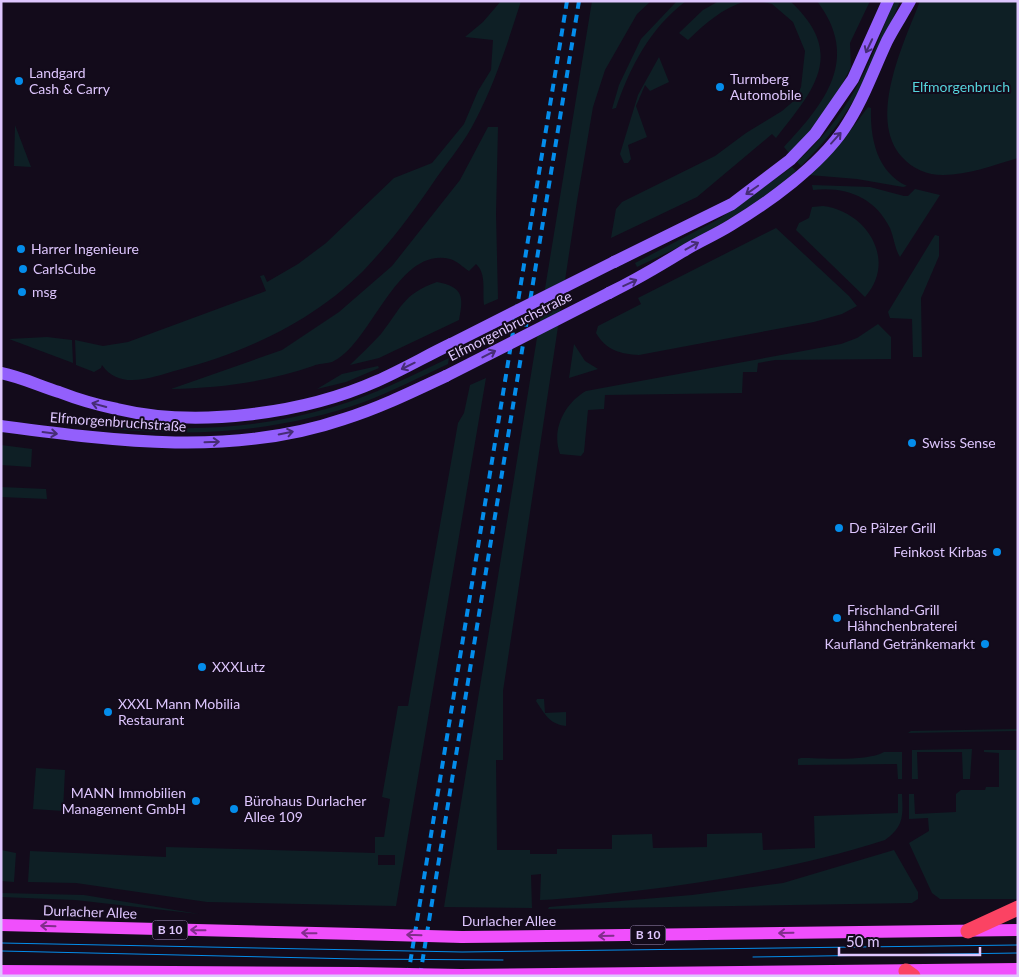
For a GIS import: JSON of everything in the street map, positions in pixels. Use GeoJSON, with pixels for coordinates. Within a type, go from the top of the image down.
{"type":"FeatureCollection","features":[{"type":"Feature","properties":{"kind":"highway"},"geometry":{"type":"LineString","coordinates":[[968,931],[1018,908]]}},
{"type":"Feature","properties":{"kind":"main road","name":"Elfmorgenbruchstraße"},"geometry":{"type":"LineString","coordinates":[[1,373],[74,398],[126,411],[162,416],[221,416],[275,409],[328,398],[375,382],[732,204],[790,160],[815,134],[854,78],[888,1]]}},
{"type":"Feature","properties":{"kind":"main road","name":"Elfmorgenbruchstraße"},"geometry":{"type":"LineString","coordinates":[[1,426],[67,435],[168,443],[238,441],[302,430],[343,420],[393,401],[651,273],[682,252],[731,225],[772,197],[821,156],[843,131],[872,80],[888,40],[910,1]]}},
{"type":"Feature","properties":{"kind":"main road","name":"Durlacher Allee"},"geometry":{"type":"LineString","coordinates":[[1,925],[462,937],[1018,930]]}},
{"type":"Feature","properties":{"kind":"main road"},"geometry":{"type":"LineString","coordinates":[[1,971],[461,975],[909,973],[1018,969]]}},
{"type":"Feature","properties":{"kind":"green space"},"geometry":{"type":"Polygon","coordinates":[[[501,1],[521,1],[495,77],[475,121],[462,143],[408,219],[355,278],[334,297],[285,329],[259,342],[232,353],[158,376],[127,380],[109,373],[102,365],[101,368],[94,372],[76,365],[75,340],[103,346],[128,342],[266,291],[260,276],[264,275],[267,282],[298,264],[326,243],[394,178],[432,163],[464,124],[478,91],[491,70],[493,40],[465,37],[483,22],[501,1]]]}},
{"type":"Feature","properties":{"kind":"green space"},"geometry":{"type":"Polygon","coordinates":[[[592,1],[651,1],[637,14],[605,70],[593,107],[503,691],[503,760],[496,760],[497,850],[530,850],[530,854],[557,854],[557,849],[612,849],[612,835],[652,834],[653,848],[707,847],[707,834],[762,833],[763,850],[815,848],[814,816],[898,813],[898,794],[902,794],[902,815],[896,830],[885,840],[792,865],[667,887],[576,898],[540,900],[541,874],[531,875],[532,908],[444,907],[592,1]]]}},
{"type":"Feature","properties":{"kind":"green space"},"geometry":{"type":"Polygon","coordinates":[[[677,1],[686,1],[662,23],[643,49],[628,78],[616,108],[612,109],[619,85],[641,39],[677,1]]]}},
{"type":"Feature","properties":{"kind":"green space"},"geometry":{"type":"Polygon","coordinates":[[[719,1],[746,1],[721,12],[688,40],[679,33],[703,10],[719,1]]]}},
{"type":"Feature","properties":{"kind":"green space"},"geometry":{"type":"Polygon","coordinates":[[[758,1],[790,1],[807,20],[817,38],[821,55],[819,71],[812,87],[776,138],[772,134],[697,197],[611,238],[616,209],[622,202],[715,156],[746,133],[782,111],[796,99],[801,87],[805,51],[793,22],[772,4],[758,1]]]}},
{"type":"Feature","properties":{"kind":"green space"},"geometry":{"type":"Polygon","coordinates":[[[817,1],[870,1],[850,43],[851,67],[831,106],[805,138],[789,153],[784,147],[813,114],[824,97],[837,61],[836,42],[830,22],[817,1]]]}},
{"type":"Feature","properties":{"kind":"green space"},"geometry":{"type":"Polygon","coordinates":[[[893,1],[900,1],[881,48],[860,89],[835,128],[801,166],[797,162],[827,130],[854,92],[876,47],[893,1]]]}},
{"type":"Feature","properties":{"kind":"green space","name":"Elfmorgenbruch"},"geometry":{"type":"Polygon","coordinates":[[[920,1],[1018,1],[1018,158],[952,175],[931,174],[911,165],[902,157],[892,141],[888,122],[888,102],[892,80],[920,1]]]}},
{"type":"Feature","properties":{"kind":"green space"},"geometry":{"type":"Polygon","coordinates":[[[659,57],[669,82],[650,91],[645,85],[636,106],[647,137],[628,145],[631,159],[628,163],[624,163],[620,154],[638,95],[659,57]]]}},
{"type":"Feature","properties":{"kind":"green space"},"geometry":{"type":"Polygon","coordinates":[[[868,107],[871,108],[872,131],[877,153],[889,172],[907,186],[809,175],[844,139],[868,107]]]}},
{"type":"Feature","properties":{"kind":"green space"},"geometry":{"type":"Polygon","coordinates":[[[15,125],[31,167],[14,166],[15,125]]]}},
{"type":"Feature","properties":{"kind":"green space"},"geometry":{"type":"Polygon","coordinates":[[[488,127],[498,127],[496,214],[498,299],[484,305],[483,278],[476,264],[469,271],[450,259],[431,259],[414,267],[399,282],[359,337],[346,352],[332,362],[318,364],[296,372],[261,380],[207,387],[171,389],[282,350],[339,312],[392,266],[460,180],[488,127]]]}},
{"type":"Feature","properties":{"kind":"green space"},"geometry":{"type":"Polygon","coordinates":[[[792,167],[796,171],[740,213],[700,236],[637,267],[635,263],[719,219],[792,167]]]}},
{"type":"Feature","properties":{"kind":"green space"},"geometry":{"type":"Polygon","coordinates":[[[812,185],[870,187],[904,196],[908,196],[915,189],[940,195],[900,257],[890,228],[876,208],[858,196],[847,192],[825,189],[813,190],[812,185]]]}},
{"type":"Feature","properties":{"kind":"green space"},"geometry":{"type":"Polygon","coordinates":[[[823,206],[839,210],[852,217],[864,227],[878,253],[878,268],[874,283],[865,297],[796,230],[799,223],[809,218],[812,207],[823,206]]]}},
{"type":"Feature","properties":{"kind":"green space"},"geometry":{"type":"Polygon","coordinates":[[[776,228],[849,296],[857,306],[842,314],[814,322],[639,355],[626,354],[614,350],[604,343],[596,333],[598,326],[641,304],[638,298],[776,228]]]}},
{"type":"Feature","properties":{"kind":"green space"},"geometry":{"type":"Polygon","coordinates":[[[935,235],[939,236],[939,256],[921,298],[922,357],[913,357],[912,319],[890,318],[888,312],[935,235]]]}},
{"type":"Feature","properties":{"kind":"green space"},"geometry":{"type":"Polygon","coordinates":[[[437,282],[452,287],[460,294],[459,320],[379,358],[350,365],[381,334],[404,302],[417,291],[437,282]]]}},
{"type":"Feature","properties":{"kind":"green space"},"geometry":{"type":"Polygon","coordinates":[[[878,324],[891,337],[891,359],[775,360],[758,363],[757,372],[743,372],[742,393],[605,395],[604,409],[588,410],[584,452],[581,456],[560,454],[557,435],[562,418],[572,402],[586,391],[841,344],[857,338],[878,324]]]}},
{"type":"Feature","properties":{"kind":"green space"},"geometry":{"type":"Polygon","coordinates":[[[47,337],[72,340],[73,363],[9,339],[47,337]]]}},
{"type":"Feature","properties":{"kind":"green space"},"geometry":{"type":"Polygon","coordinates":[[[574,344],[585,361],[598,369],[569,378],[574,344]]]}},
{"type":"Feature","properties":{"kind":"green space"},"geometry":{"type":"Polygon","coordinates":[[[449,358],[448,364],[364,402],[314,417],[263,427],[211,432],[148,432],[108,428],[80,419],[82,417],[113,423],[176,428],[208,428],[271,421],[303,415],[363,397],[449,358]]]}},
{"type":"Feature","properties":{"kind":"green space"},"geometry":{"type":"Polygon","coordinates":[[[378,366],[379,368],[346,382],[317,389],[342,374],[378,366]]]}},
{"type":"Feature","properties":{"kind":"green space"},"geometry":{"type":"Polygon","coordinates":[[[486,378],[396,906],[207,902],[76,883],[28,882],[30,851],[166,857],[166,847],[375,853],[375,837],[384,837],[390,799],[382,797],[398,706],[408,706],[458,423],[464,413],[470,385],[486,378]],[[378,855],[378,865],[395,865],[395,855],[378,855]]]}},
{"type":"Feature","properties":{"kind":"green space"},"geometry":{"type":"Polygon","coordinates":[[[1,445],[32,449],[31,467],[1,465],[1,445]]]}},
{"type":"Feature","properties":{"kind":"green space"},"geometry":{"type":"Polygon","coordinates":[[[1,487],[46,489],[47,499],[1,497],[1,487]]]}},
{"type":"Feature","properties":{"kind":"green space"},"geometry":{"type":"Polygon","coordinates":[[[537,699],[544,699],[545,713],[566,712],[566,726],[551,721],[545,714],[536,701],[537,699]]]}},
{"type":"Feature","properties":{"kind":"green space"},"geometry":{"type":"Polygon","coordinates":[[[1018,729],[1018,731],[908,733],[911,731],[1018,729]]]}},
{"type":"Feature","properties":{"kind":"green space"},"geometry":{"type":"Polygon","coordinates":[[[972,749],[970,779],[963,779],[962,752],[917,752],[918,779],[912,779],[912,750],[972,749]]]}},
{"type":"Feature","properties":{"kind":"green space"},"geometry":{"type":"Polygon","coordinates":[[[984,750],[1018,750],[1018,899],[940,899],[932,893],[909,843],[929,831],[928,818],[909,819],[909,794],[914,794],[915,814],[956,812],[956,794],[961,790],[985,790],[986,787],[999,787],[999,753],[984,752],[984,750]]]}},
{"type":"Feature","properties":{"kind":"green space"},"geometry":{"type":"Polygon","coordinates":[[[884,752],[902,752],[902,779],[898,779],[897,764],[798,765],[798,759],[801,758],[856,758],[884,752]]]}},
{"type":"Feature","properties":{"kind":"green space"},"geometry":{"type":"Polygon","coordinates":[[[36,768],[65,770],[63,811],[33,809],[36,768]]]}},
{"type":"Feature","properties":{"kind":"green space"},"geometry":{"type":"Polygon","coordinates":[[[1,850],[16,853],[14,882],[1,881],[1,850]]]}},
{"type":"Feature","properties":{"kind":"green space"},"geometry":{"type":"Polygon","coordinates":[[[894,850],[918,892],[918,899],[912,903],[548,909],[549,907],[692,895],[783,883],[894,850]]]}},
{"type":"Feature","properties":{"kind":"green space"},"geometry":{"type":"Polygon","coordinates":[[[1,893],[84,895],[199,914],[75,900],[1,897],[1,893]]]}},
{"type":"Feature","properties":{"kind":"tram line"},"geometry":{"type":"LineString","coordinates":[[1,943],[462,952],[1018,945]]}},
{"type":"Feature","properties":{"kind":"tram line"},"geometry":{"type":"LineString","coordinates":[[1,951],[357,959],[503,960]]}},
{"type":"Feature","properties":{"kind":"tram line"},"geometry":{"type":"LineString","coordinates":[[753,957],[1018,953]]}},
{"type":"Feature","properties":{"kind":"railway"},"geometry":{"type":"LineString","coordinates":[[408,976],[567,1]]}},
{"type":"Feature","properties":{"kind":"railway"},"geometry":{"type":"LineString","coordinates":[[420,976],[579,1]]}},
{"type":"Feature","properties":{"kind":"place","name":"Landgard Cash & Carry"},"geometry":{"type":"Point","coordinates":[19,81]}},
{"type":"Feature","properties":{"kind":"place","name":"Turmberg Automobile"},"geometry":{"type":"Point","coordinates":[720,87]}},
{"type":"Feature","properties":{"kind":"place","name":"Harrer Ingenieure"},"geometry":{"type":"Point","coordinates":[21,249]}},
{"type":"Feature","properties":{"kind":"place","name":"CarlsCube"},"geometry":{"type":"Point","coordinates":[23,269]}},
{"type":"Feature","properties":{"kind":"place","name":"msg"},"geometry":{"type":"Point","coordinates":[22,292]}},
{"type":"Feature","properties":{"kind":"place","name":"Swiss Sense"},"geometry":{"type":"Point","coordinates":[912,443]}},
{"type":"Feature","properties":{"kind":"place","name":"De Pälzer Grill"},"geometry":{"type":"Point","coordinates":[839,528]}},
{"type":"Feature","properties":{"kind":"place","name":"Feinkost Kirbas"},"geometry":{"type":"Point","coordinates":[997,552]}},
{"type":"Feature","properties":{"kind":"place","name":"Frischland-Grill Hähnchenbraterei"},"geometry":{"type":"Point","coordinates":[837,618]}},
{"type":"Feature","properties":{"kind":"place","name":"Kaufland Getränkemarkt"},"geometry":{"type":"Point","coordinates":[985,644]}},
{"type":"Feature","properties":{"kind":"place","name":"XXXLutz"},"geometry":{"type":"Point","coordinates":[202,667]}},
{"type":"Feature","properties":{"kind":"place","name":"XXXL Mann Mobilia Restaurant"},"geometry":{"type":"Point","coordinates":[108,712]}},
{"type":"Feature","properties":{"kind":"place","name":"MANN Immobilien Management GmbH"},"geometry":{"type":"Point","coordinates":[196,801]}},
{"type":"Feature","properties":{"kind":"place","name":"Bürohaus Durlacher Allee 109"},"geometry":{"type":"Point","coordinates":[234,809]}}]}
